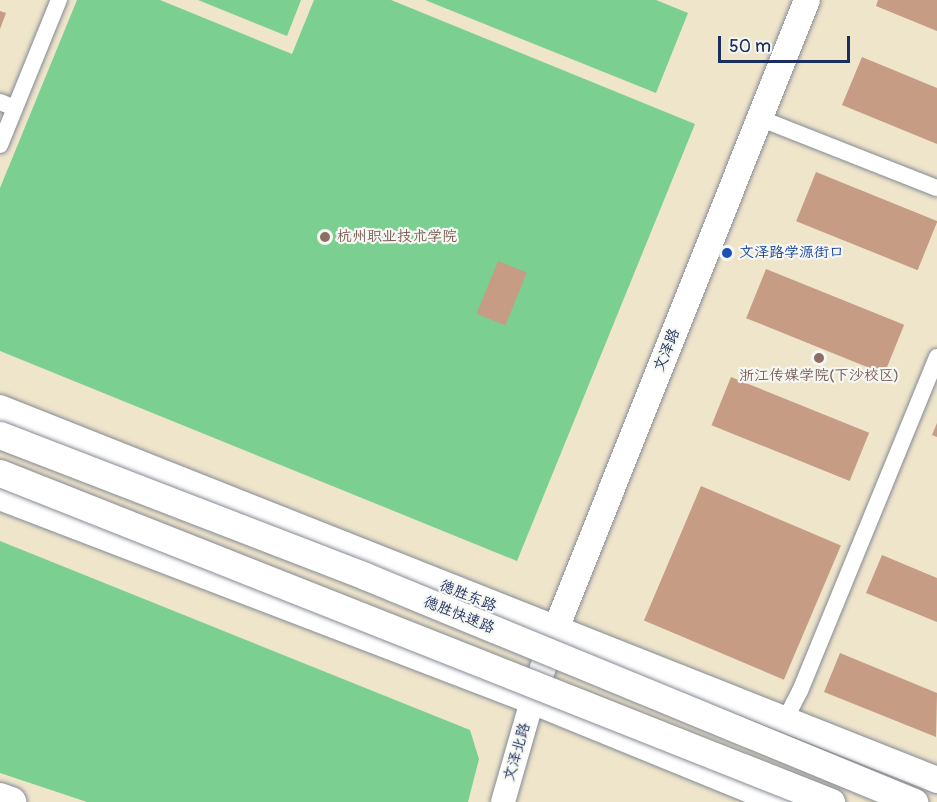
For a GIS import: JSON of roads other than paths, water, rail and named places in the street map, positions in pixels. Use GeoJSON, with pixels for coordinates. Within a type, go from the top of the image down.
{"type":"FeatureCollection","features":[{"type":"Feature","properties":{"kind":"highway","name":"德胜快速路"},"geometry":{"type":"LineString","coordinates":[[0,435],[365,576],[914,802]]}},
{"type":"Feature","properties":{"kind":"highway"},"geometry":{"type":"LineString","coordinates":[[0,473],[831,802]]}},
{"type":"Feature","properties":{"kind":"highway"},"geometry":{"type":"LineString","coordinates":[[0,798],[11,802]]}},
{"type":"Feature","properties":{"kind":"main road","name":"文泽路"},"geometry":{"type":"LineString","coordinates":[[532,701],[555,631],[807,0]]}},
{"type":"Feature","properties":{"kind":"main road","name":"德胜东路"},"geometry":{"type":"LineString","coordinates":[[0,408],[555,631],[937,780]]}},
{"type":"Feature","properties":{"kind":"main road"},"geometry":{"type":"LineString","coordinates":[[0,496],[532,701],[780,802]]}},
{"type":"Feature","properties":{"kind":"main road","name":"文泽北路"},"geometry":{"type":"LineString","coordinates":[[503,802],[532,701]]}},
{"type":"Feature","properties":{"kind":"street"},"geometry":{"type":"LineString","coordinates":[[0,145],[7,105],[59,0]]}},
{"type":"Feature","properties":{"kind":"street"},"geometry":{"type":"LineString","coordinates":[[759,118],[937,188]]}},
{"type":"Feature","properties":{"kind":"street"},"geometry":{"type":"LineString","coordinates":[[785,720],[801,691],[937,357]]}},
{"type":"Feature","properties":{"kind":"place","name":"杭州职业技术学院"},"geometry":{"type":"Point","coordinates":[325,237]}},
{"type":"Feature","properties":{"kind":"place","name":"文泽路学源街口"},"geometry":{"type":"Point","coordinates":[727,253]}},
{"type":"Feature","properties":{"kind":"place","name":"浙江传媒学院(下沙校区)"},"geometry":{"type":"Point","coordinates":[819,358]}}]}
